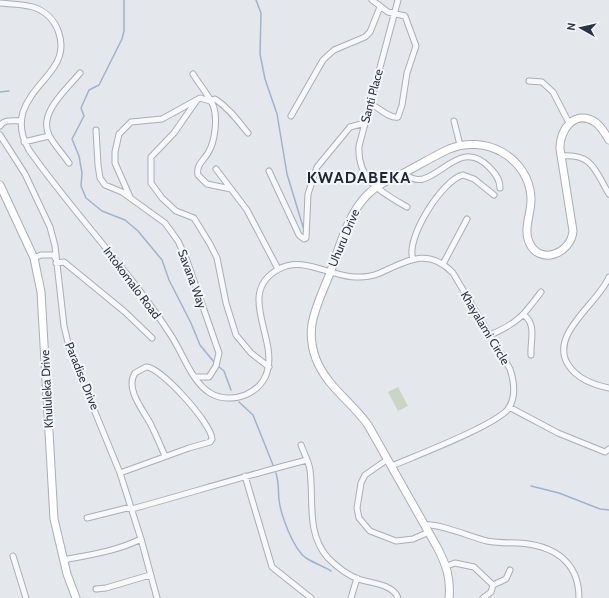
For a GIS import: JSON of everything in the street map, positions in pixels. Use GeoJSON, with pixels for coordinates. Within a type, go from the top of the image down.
{"type":"FeatureCollection","features":[{"type":"Feature","properties":{"kind":"street"},"geometry":{"type":"LineString","coordinates":[[370,104],[395,118],[398,117],[402,105],[406,73],[416,46],[407,18],[380,7],[372,0]]}},
{"type":"Feature","properties":{"kind":"street","name":"Santi Place"},"geometry":{"type":"LineString","coordinates":[[398,0],[359,146],[359,163],[370,183],[377,187],[387,197],[407,207]]}},
{"type":"Feature","properties":{"kind":"street","name":"Intokomalo Road"},"geometry":{"type":"LineString","coordinates":[[0,3],[28,6],[42,11],[56,25],[61,42],[59,56],[55,66],[28,101],[21,121],[24,142],[35,159],[158,316],[196,377],[206,389],[216,395],[226,398],[242,397],[253,391],[260,384],[269,367]]}},
{"type":"Feature","properties":{"kind":"street"},"geometry":{"type":"LineString","coordinates":[[291,116],[323,60],[339,47],[365,37],[370,32],[380,7]]}},
{"type":"Feature","properties":{"kind":"street"},"geometry":{"type":"LineString","coordinates":[[69,163],[49,136],[46,126],[47,116],[80,73]]}},
{"type":"Feature","properties":{"kind":"street"},"geometry":{"type":"LineString","coordinates":[[193,74],[212,104],[215,116],[213,139],[208,153],[200,163],[197,171],[200,178],[207,184],[231,189]]}},
{"type":"Feature","properties":{"kind":"street"},"geometry":{"type":"LineString","coordinates":[[529,81],[542,82],[553,92],[569,123],[578,119],[593,121],[600,126],[609,140]]}},
{"type":"Feature","properties":{"kind":"street"},"geometry":{"type":"LineString","coordinates":[[131,197],[115,163],[115,152],[119,134],[131,122],[162,119],[203,98],[210,101],[215,100],[222,104],[232,112],[248,133]]}},
{"type":"Feature","properties":{"kind":"street"},"geometry":{"type":"LineString","coordinates":[[197,100],[174,133],[151,157],[151,184],[162,198],[176,211],[194,218],[204,231],[217,258],[226,303],[236,335],[251,353],[269,367]]}},
{"type":"Feature","properties":{"kind":"street"},"geometry":{"type":"LineString","coordinates":[[0,126],[3,122],[7,121],[21,121]]}},
{"type":"Feature","properties":{"kind":"street"},"geometry":{"type":"LineString","coordinates":[[454,121],[460,145]]}},
{"type":"Feature","properties":{"kind":"street"},"geometry":{"type":"LineString","coordinates":[[269,171],[299,235],[304,239],[306,238],[306,209],[308,194],[315,172],[348,129],[356,124],[365,123]]}},
{"type":"Feature","properties":{"kind":"street","name":"Uhuru Drive"},"geometry":{"type":"LineString","coordinates":[[449,598],[450,586],[447,566],[392,466],[361,415],[325,377],[314,352],[311,339],[312,324],[353,212],[368,194],[377,187],[460,145],[475,144],[493,147],[508,156],[522,170],[530,188],[531,198],[527,238],[532,248],[545,255],[561,253],[571,241],[572,236],[561,136],[569,123]]}},
{"type":"Feature","properties":{"kind":"street","name":"Savana Way"},"geometry":{"type":"LineString","coordinates":[[96,130],[96,149],[100,178],[105,185],[131,197],[171,229],[190,266],[202,306],[219,353],[216,366],[209,377],[196,377]]}},
{"type":"Feature","properties":{"kind":"street","name":"Paradise Drive"},"geometry":{"type":"LineString","coordinates":[[0,135],[25,174],[46,216],[55,246],[64,326],[70,351],[110,444],[141,539],[157,598]]}},
{"type":"Feature","properties":{"kind":"street"},"geometry":{"type":"LineString","coordinates":[[24,142],[49,136]]}},
{"type":"Feature","properties":{"kind":"street"},"geometry":{"type":"LineString","coordinates":[[562,156],[578,156],[589,161],[609,194]]}},
{"type":"Feature","properties":{"kind":"street"},"geometry":{"type":"LineString","coordinates":[[403,173],[410,178],[422,179],[461,157],[471,158],[482,161],[496,174],[500,188]]}},
{"type":"Feature","properties":{"kind":"street"},"geometry":{"type":"LineString","coordinates":[[216,169],[247,210],[278,269]]}},
{"type":"Feature","properties":{"kind":"street"},"geometry":{"type":"LineString","coordinates":[[412,259],[410,253],[422,222],[440,193],[456,178],[463,175],[474,180],[494,195]]}},
{"type":"Feature","properties":{"kind":"street","name":"Khululeka Drive"},"geometry":{"type":"LineString","coordinates":[[0,185],[34,258],[43,309],[53,509],[63,560],[76,598]]}},
{"type":"Feature","properties":{"kind":"street"},"geometry":{"type":"LineString","coordinates":[[269,367],[268,348],[260,314],[259,298],[266,279],[278,269],[287,264],[299,264],[350,278],[377,274],[412,259],[428,258],[443,264],[467,219]]}},
{"type":"Feature","properties":{"kind":"street"},"geometry":{"type":"LineString","coordinates":[[34,258],[41,255],[54,254],[56,263],[64,262],[125,312],[152,338]]}},
{"type":"Feature","properties":{"kind":"street","name":"Khayalami Circle"},"geometry":{"type":"LineString","coordinates":[[443,264],[453,273],[510,369],[513,378],[514,392],[509,407]]}},
{"type":"Feature","properties":{"kind":"street"},"geometry":{"type":"LineString","coordinates":[[609,277],[601,291],[582,312],[567,336],[563,351],[566,362],[575,373],[588,381],[609,388]]}},
{"type":"Feature","properties":{"kind":"street"},"geometry":{"type":"LineString","coordinates":[[490,335],[505,329],[524,315],[541,292]]}},
{"type":"Feature","properties":{"kind":"street"},"geometry":{"type":"LineString","coordinates":[[524,315],[531,322],[531,355]]}},
{"type":"Feature","properties":{"kind":"street"},"geometry":{"type":"LineString","coordinates":[[120,473],[164,456],[210,442],[212,439],[210,432],[186,398],[156,370],[146,367],[135,373],[132,384],[139,404],[152,426],[164,456]]}},
{"type":"Feature","properties":{"kind":"street"},"geometry":{"type":"LineString","coordinates":[[392,466],[494,420],[509,407],[558,433],[607,450]]}},
{"type":"Feature","properties":{"kind":"street"},"geometry":{"type":"LineString","coordinates":[[301,445],[310,469],[313,521],[315,534],[320,546],[328,558],[337,566],[357,578],[392,590],[398,598]]}},
{"type":"Feature","properties":{"kind":"street"},"geometry":{"type":"LineString","coordinates":[[388,459],[365,475],[361,483],[357,508],[359,518],[370,531],[396,541],[413,539],[427,529],[438,526],[488,541],[519,544],[554,552],[567,561],[574,572],[578,582],[579,598]]}},
{"type":"Feature","properties":{"kind":"street"},"geometry":{"type":"LineString","coordinates":[[87,518],[131,508],[307,460]]}},
{"type":"Feature","properties":{"kind":"street"},"geometry":{"type":"LineString","coordinates":[[245,476],[272,567],[311,598]]}},
{"type":"Feature","properties":{"kind":"street"},"geometry":{"type":"LineString","coordinates":[[63,560],[109,550],[141,539]]}},
{"type":"Feature","properties":{"kind":"street"},"geometry":{"type":"LineString","coordinates":[[13,556],[26,598]]}},
{"type":"Feature","properties":{"kind":"street"},"geometry":{"type":"LineString","coordinates":[[447,566],[455,563],[474,567],[493,585]]}},
{"type":"Feature","properties":{"kind":"street"},"geometry":{"type":"LineString","coordinates":[[483,598],[491,592],[493,585],[506,579],[510,570]]}},
{"type":"Feature","properties":{"kind":"street"},"geometry":{"type":"LineString","coordinates":[[96,589],[106,588],[150,575]]}},
{"type":"Feature","properties":{"kind":"street"},"geometry":{"type":"LineString","coordinates":[[351,598],[357,578]]}},
{"type":"Feature","properties":{"kind":"green space"},"geometry":{"type":"Polygon","coordinates":[[[398,387],[408,406],[398,411],[388,392],[398,387]]]}},
{"type":"Feature","properties":{"kind":"waterway"},"geometry":{"type":"LineString","coordinates":[[124,0],[124,31],[122,39],[99,85],[89,90],[81,108],[84,116],[72,139],[79,156],[82,173],[81,186],[86,198],[102,211],[125,220],[138,231],[162,260],[169,280],[191,323],[200,345],[214,362]]}},
{"type":"Feature","properties":{"kind":"waterway"},"geometry":{"type":"LineString","coordinates":[[256,0],[261,13],[260,54],[265,79],[277,114],[287,174],[304,230]]}},
{"type":"Feature","properties":{"kind":"waterway"},"geometry":{"type":"LineString","coordinates":[[0,92],[9,91]]}},
{"type":"Feature","properties":{"kind":"waterway"},"geometry":{"type":"LineString","coordinates":[[218,366],[224,371],[231,390]]}},
{"type":"Feature","properties":{"kind":"waterway"},"geometry":{"type":"LineString","coordinates":[[239,402],[253,415],[273,465]]}},
{"type":"Feature","properties":{"kind":"waterway"},"geometry":{"type":"LineString","coordinates":[[276,473],[280,506],[292,540],[301,554],[306,558],[331,571]]}},
{"type":"Feature","properties":{"kind":"waterway"},"geometry":{"type":"LineString","coordinates":[[531,486],[559,493],[600,509],[609,510]]}},
{"type":"Feature","properties":{"kind":"district","name":"KWADABEKA"},"geometry":{"type":"Point","coordinates":[359,177]}}]}
